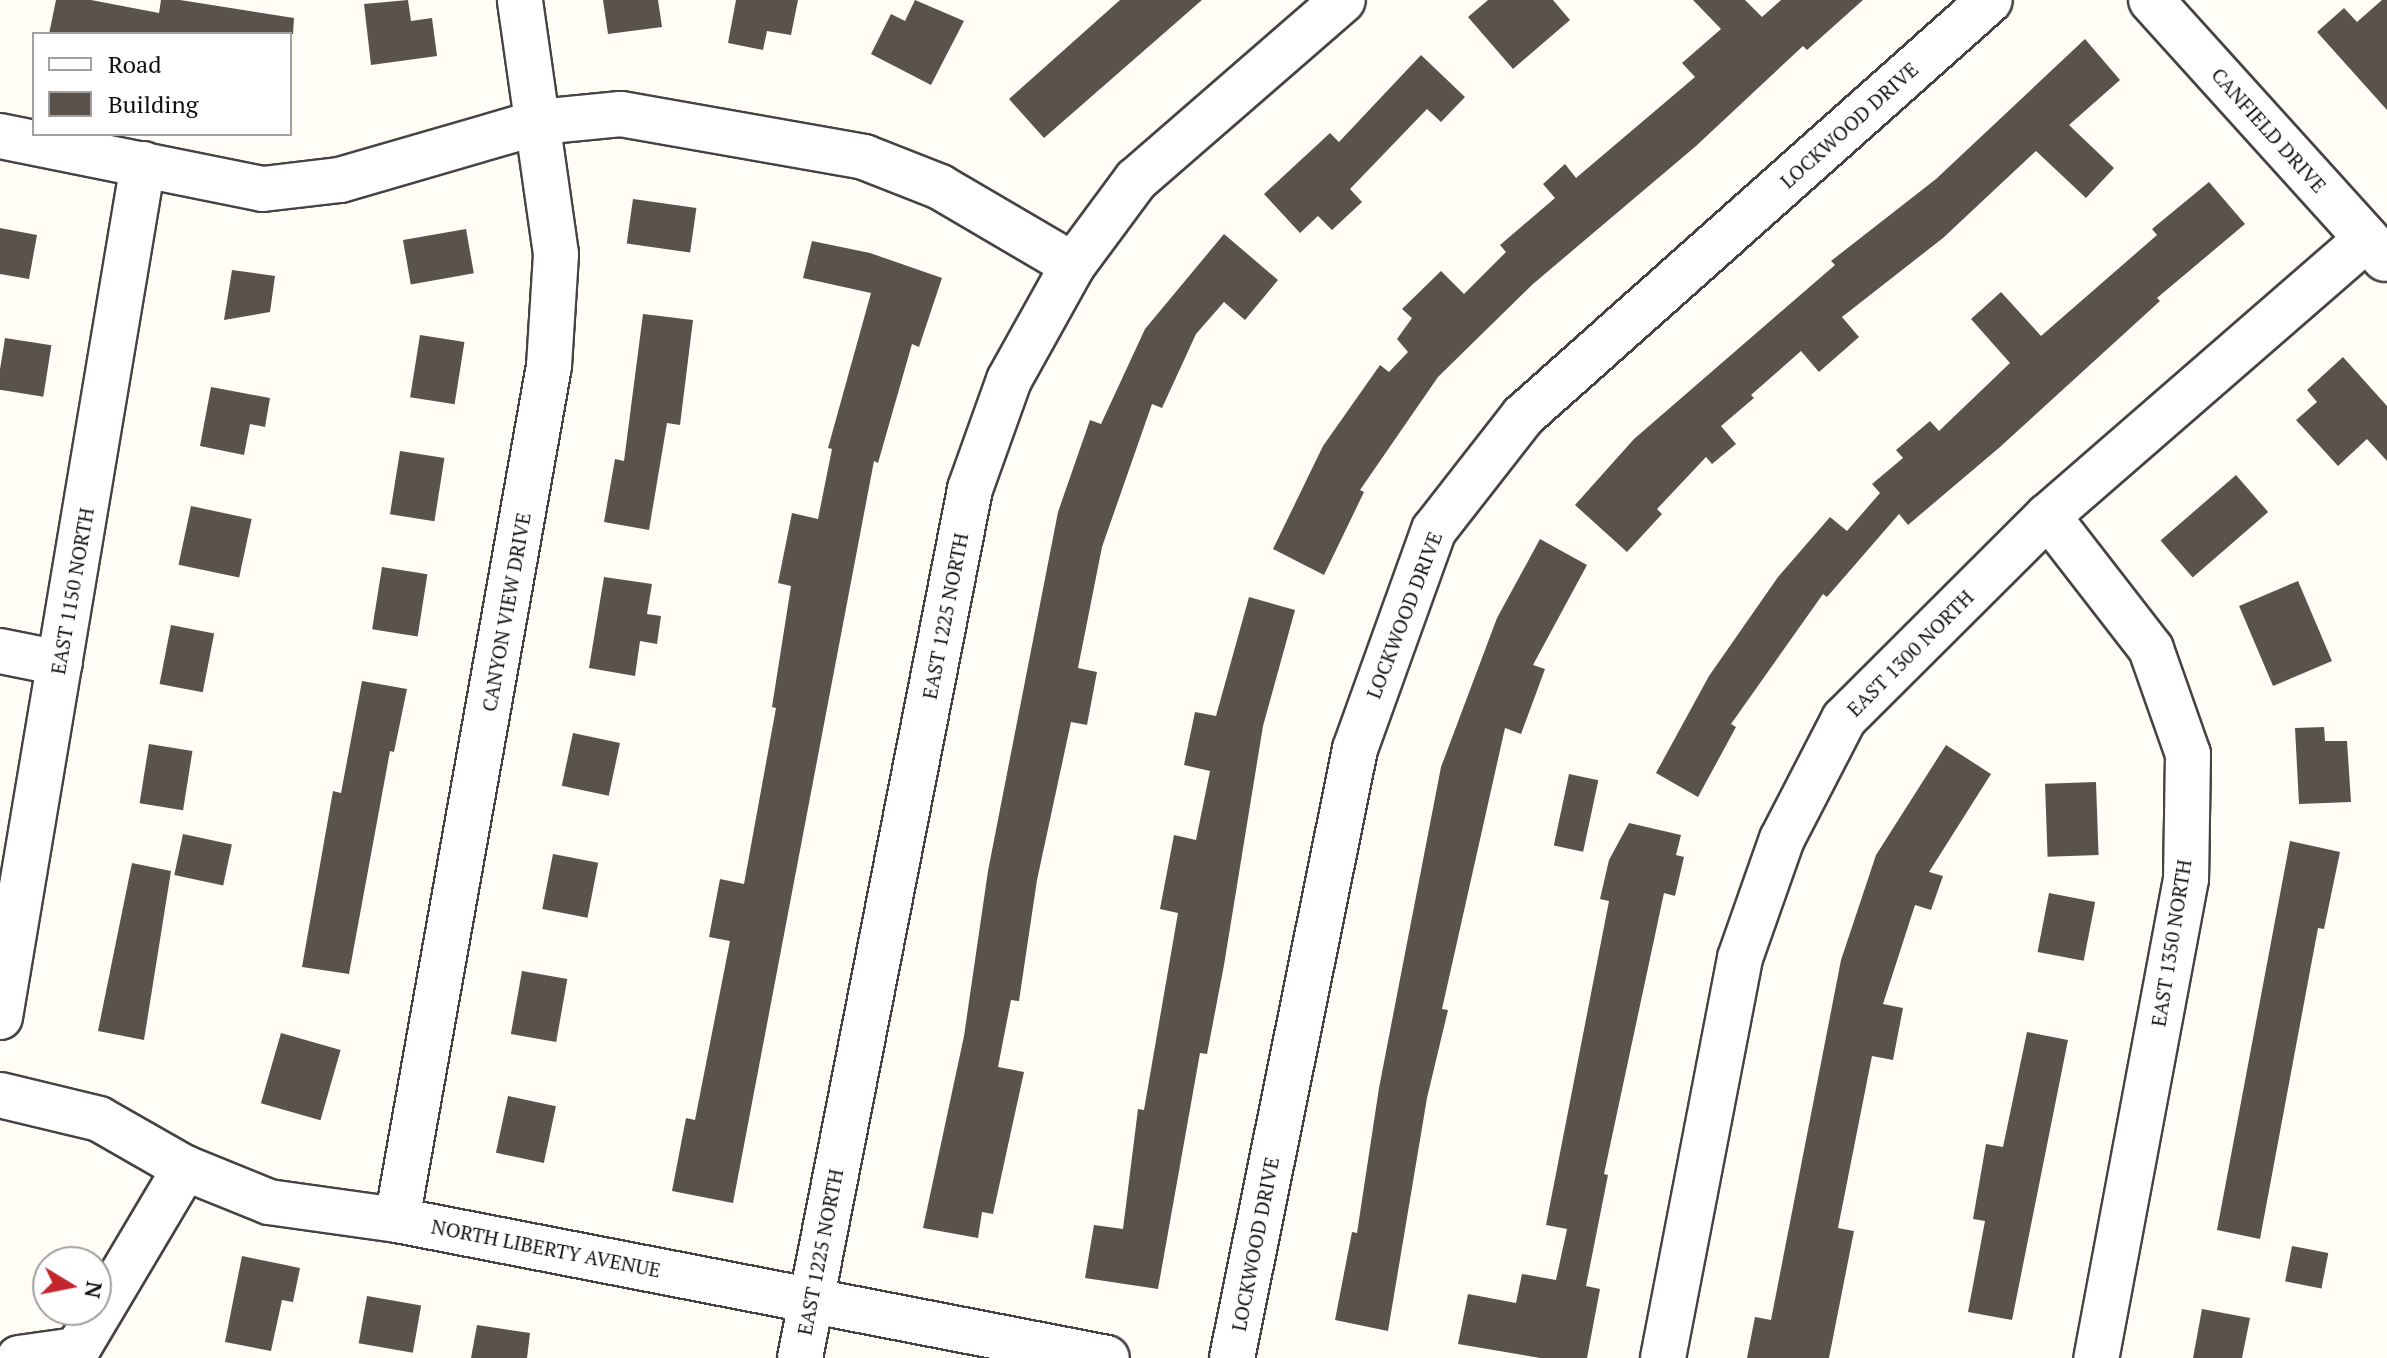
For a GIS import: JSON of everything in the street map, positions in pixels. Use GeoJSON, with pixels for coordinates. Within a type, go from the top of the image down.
{"type":"FeatureCollection","features":[{"type":"Feature","properties":{"kind":"street","name":"CANYON VIEW DRIVE"},"geometry":{"type":"LineString","coordinates":[[397,1220],[549,366],[556,254],[520,0]]}},
{"type":"Feature","properties":{"kind":"street","name":"EAST 1225 NORTH"},"geometry":{"type":"LineString","coordinates":[[800,1358],[970,489],[1009,380],[1073,265],[1136,180],[1343,0]]}},
{"type":"Feature","properties":{"kind":"street","name":"LOCKWOOD DRIVE"},"geometry":{"type":"LineString","coordinates":[[1232,1358],[1355,749],[1388,645],[1434,530],[1523,416],[1990,0]]}},
{"type":"Feature","properties":{"kind":"street","name":"CANFIELD DRIVE"},"geometry":{"type":"LineString","coordinates":[[2151,0],[2377,250]]}},
{"type":"Feature","properties":{"kind":"street"},"geometry":{"type":"LineString","coordinates":[[0,136],[263,189],[340,180],[539,122],[621,114],[864,157],[940,187],[1073,265]]}},
{"type":"Feature","properties":{"kind":"street","name":"EAST 1150 NORTH"},"geometry":{"type":"LineString","coordinates":[[0,1017],[143,164]]}},
{"type":"Feature","properties":{"kind":"street","name":"EAST 1300 NORTH"},"geometry":{"type":"LineString","coordinates":[[1663,1358],[1740,958],[1782,839],[1844,719],[2048,516],[2377,250]]}},
{"type":"Feature","properties":{"kind":"street","name":"EAST 1350 NORTH"},"geometry":{"type":"LineString","coordinates":[[2048,516],[2151,649],[2188,754],[2186,879],[2096,1358]]}},
{"type":"Feature","properties":{"kind":"street"},"geometry":{"type":"LineString","coordinates":[[0,651],[60,663]]}},
{"type":"Feature","properties":{"kind":"street","name":"NORTH LIBERTY AVENUE"},"geometry":{"type":"LineString","coordinates":[[0,1095],[99,1119],[185,1168],[269,1202],[397,1220],[811,1298],[1107,1358]]}},
{"type":"Feature","properties":{"kind":"street"},"geometry":{"type":"LineString","coordinates":[[19,1358],[77,1350],[185,1168]]}},
{"type":"Feature","properties":{"kind":"building"},"geometry":{"type":"Polygon","coordinates":[[[56,0],[91,0],[159,13],[161,0],[180,0],[294,18],[293,34],[49,32],[56,0]]]}},
{"type":"Feature","properties":{"kind":"building"},"geometry":{"type":"Polygon","coordinates":[[[408,0],[411,21],[432,18],[437,56],[371,65],[364,4],[408,0]]]}},
{"type":"Feature","properties":{"kind":"building"},"geometry":{"type":"Polygon","coordinates":[[[603,0],[658,0],[662,27],[608,34],[603,0]]]}},
{"type":"Feature","properties":{"kind":"building"},"geometry":{"type":"Polygon","coordinates":[[[736,0],[798,0],[791,35],[767,31],[763,50],[728,43],[736,0]]]}},
{"type":"Feature","properties":{"kind":"building"},"geometry":{"type":"Polygon","coordinates":[[[915,0],[964,21],[931,85],[871,54],[891,14],[905,21],[915,0]]]}},
{"type":"Feature","properties":{"kind":"building"},"geometry":{"type":"Polygon","coordinates":[[[1120,0],[1202,0],[1044,138],[1009,99],[1120,0]]]}},
{"type":"Feature","properties":{"kind":"building"},"geometry":{"type":"Polygon","coordinates":[[[1488,0],[1553,0],[1570,20],[1513,69],[1468,17],[1488,0]]]}},
{"type":"Feature","properties":{"kind":"building"},"geometry":{"type":"Polygon","coordinates":[[[1693,0],[1745,0],[1762,17],[1781,0],[1863,0],[1807,50],[1803,46],[1696,146],[1533,284],[1438,377],[1360,490],[1364,492],[1324,575],[1273,549],[1323,446],[1380,365],[1389,372],[1408,352],[1397,339],[1412,318],[1402,309],[1441,271],[1464,294],[1506,252],[1500,245],[1555,198],[1543,184],[1565,164],[1576,178],[1695,77],[1682,63],[1721,29],[1693,0]]]}},
{"type":"Feature","properties":{"kind":"building"},"geometry":{"type":"Polygon","coordinates":[[[2382,0],[2387,0],[2387,110],[2317,32],[2344,8],[2357,22],[2382,0]]]}},
{"type":"Feature","properties":{"kind":"building"},"geometry":{"type":"Polygon","coordinates":[[[2085,39],[2120,80],[2069,125],[2114,168],[2086,198],[2036,151],[1943,238],[1842,317],[1859,337],[1819,372],[1801,351],[1751,395],[1754,398],[1721,426],[1736,444],[1712,464],[1706,457],[1657,509],[1662,514],[1627,552],[1575,505],[1634,439],[1835,265],[1831,261],[1936,179],[2085,39]]]}},
{"type":"Feature","properties":{"kind":"building"},"geometry":{"type":"Polygon","coordinates":[[[1421,55],[1465,97],[1441,122],[1427,109],[1350,189],[1362,202],[1332,230],[1318,216],[1300,233],[1264,194],[1330,133],[1339,142],[1421,55]]]}},
{"type":"Feature","properties":{"kind":"building"},"geometry":{"type":"Polygon","coordinates":[[[2209,182],[2245,224],[2157,298],[2160,301],[2000,447],[1908,525],[1899,514],[1827,597],[1823,594],[1731,724],[1736,727],[1698,797],[1656,773],[1709,676],[1778,577],[1830,517],[1847,531],[1880,493],[1872,484],[1903,458],[1896,450],[1930,421],[1939,431],[2010,363],[1971,319],[2001,292],[2041,336],[2157,235],[2152,229],[2209,182]]]}},
{"type":"Feature","properties":{"kind":"building"},"geometry":{"type":"Polygon","coordinates":[[[633,199],[696,208],[690,252],[627,244],[633,199]]]}},
{"type":"Feature","properties":{"kind":"building"},"geometry":{"type":"Polygon","coordinates":[[[0,228],[37,235],[29,279],[0,274],[0,228]]]}},
{"type":"Feature","properties":{"kind":"building"},"geometry":{"type":"Polygon","coordinates":[[[466,229],[474,273],[411,284],[403,240],[466,229]]]}},
{"type":"Feature","properties":{"kind":"building"},"geometry":{"type":"Polygon","coordinates":[[[1224,234],[1278,280],[1245,320],[1224,302],[1196,334],[1162,408],[1152,404],[1102,547],[1078,668],[1097,672],[1087,725],[1071,722],[1037,880],[1019,1001],[1011,1000],[998,1067],[1024,1072],[993,1214],[982,1212],[978,1238],[923,1228],[964,1036],[988,871],[1058,512],[1090,420],[1101,424],[1145,329],[1224,234]]]}},
{"type":"Feature","properties":{"kind":"building"},"geometry":{"type":"Polygon","coordinates":[[[812,241],[870,253],[942,278],[919,347],[912,344],[878,463],[874,461],[733,1203],[672,1191],[686,1118],[695,1120],[730,941],[709,937],[720,879],[744,884],[776,708],[772,707],[791,586],[778,583],[792,513],[818,519],[832,449],[828,448],[871,293],[803,278],[812,241]]]}},
{"type":"Feature","properties":{"kind":"building"},"geometry":{"type":"Polygon","coordinates":[[[232,270],[275,276],[270,312],[224,320],[232,270]]]}},
{"type":"Feature","properties":{"kind":"building"},"geometry":{"type":"Polygon","coordinates":[[[643,314],[693,320],[680,425],[667,423],[649,530],[604,522],[615,459],[624,461],[643,314]]]}},
{"type":"Feature","properties":{"kind":"building"},"geometry":{"type":"Polygon","coordinates":[[[420,335],[464,342],[455,404],[410,397],[420,335]]]}},
{"type":"Feature","properties":{"kind":"building"},"geometry":{"type":"Polygon","coordinates":[[[5,338],[51,345],[43,397],[0,390],[5,338]]]}},
{"type":"Feature","properties":{"kind":"building"},"geometry":{"type":"Polygon","coordinates":[[[2343,357],[2387,406],[2387,461],[2367,439],[2338,466],[2296,420],[2317,402],[2307,390],[2343,357]]]}},
{"type":"Feature","properties":{"kind":"building"},"geometry":{"type":"Polygon","coordinates":[[[211,387],[270,398],[265,427],[250,424],[244,455],[200,446],[211,387]]]}},
{"type":"Feature","properties":{"kind":"building"},"geometry":{"type":"Polygon","coordinates":[[[400,451],[444,458],[434,521],[390,514],[400,451]]]}},
{"type":"Feature","properties":{"kind":"building"},"geometry":{"type":"Polygon","coordinates":[[[2236,475],[2268,512],[2193,578],[2161,541],[2236,475]]]}},
{"type":"Feature","properties":{"kind":"building"},"geometry":{"type":"Polygon","coordinates":[[[191,506],[252,519],[239,578],[179,565],[191,506]]]}},
{"type":"Feature","properties":{"kind":"building"},"geometry":{"type":"Polygon","coordinates":[[[1540,539],[1587,565],[1533,665],[1545,669],[1521,734],[1505,728],[1442,1009],[1448,1010],[1427,1098],[1388,1331],[1335,1320],[1352,1232],[1357,1233],[1379,1088],[1441,767],[1497,618],[1540,539]]]}},
{"type":"Feature","properties":{"kind":"building"},"geometry":{"type":"Polygon","coordinates":[[[382,567],[427,574],[418,636],[372,629],[382,567]]]}},
{"type":"Feature","properties":{"kind":"building"},"geometry":{"type":"Polygon","coordinates":[[[604,577],[652,584],[647,614],[661,616],[657,644],[640,641],[635,676],[589,668],[604,577]]]}},
{"type":"Feature","properties":{"kind":"building"},"geometry":{"type":"Polygon","coordinates":[[[2298,581],[2332,661],[2273,686],[2239,606],[2298,581]]]}},
{"type":"Feature","properties":{"kind":"building"},"geometry":{"type":"Polygon","coordinates":[[[1249,597],[1295,610],[1263,726],[1224,965],[1207,1054],[1200,1053],[1158,1289],[1085,1278],[1094,1225],[1123,1229],[1138,1109],[1144,1110],[1178,913],[1160,909],[1174,835],[1196,840],[1210,771],[1184,765],[1195,712],[1216,716],[1249,597]]]}},
{"type":"Feature","properties":{"kind":"building"},"geometry":{"type":"Polygon","coordinates":[[[171,625],[214,633],[203,692],[160,684],[171,625]]]}},
{"type":"Feature","properties":{"kind":"building"},"geometry":{"type":"Polygon","coordinates":[[[362,681],[407,689],[394,752],[390,751],[349,974],[302,967],[333,791],[341,793],[362,681]]]}},
{"type":"Feature","properties":{"kind":"building"},"geometry":{"type":"Polygon","coordinates":[[[2324,727],[2325,741],[2347,741],[2351,802],[2299,804],[2295,728],[2324,727]]]}},
{"type":"Feature","properties":{"kind":"building"},"geometry":{"type":"Polygon","coordinates":[[[573,733],[620,743],[609,796],[562,786],[573,733]]]}},
{"type":"Feature","properties":{"kind":"building"},"geometry":{"type":"Polygon","coordinates":[[[149,744],[192,751],[183,810],[140,803],[149,744]]]}},
{"type":"Feature","properties":{"kind":"building"},"geometry":{"type":"Polygon","coordinates":[[[1946,745],[1991,774],[1929,872],[1943,876],[1931,910],[1915,905],[1883,1004],[1903,1008],[1893,1060],[1872,1056],[1838,1228],[1854,1231],[1829,1358],[1747,1358],[1755,1317],[1771,1320],[1841,960],[1876,855],[1946,745]]]}},
{"type":"Feature","properties":{"kind":"building"},"geometry":{"type":"Polygon","coordinates":[[[1569,774],[1598,780],[1583,852],[1554,845],[1569,774]]]}},
{"type":"Feature","properties":{"kind":"building"},"geometry":{"type":"Polygon","coordinates":[[[2096,782],[2099,855],[2048,857],[2045,784],[2096,782]]]}},
{"type":"Feature","properties":{"kind":"building"},"geometry":{"type":"Polygon","coordinates":[[[1629,823],[1681,835],[1676,855],[1684,857],[1675,896],[1664,893],[1604,1174],[1608,1175],[1586,1286],[1600,1289],[1587,1358],[1540,1358],[1458,1344],[1468,1294],[1516,1303],[1522,1274],[1556,1280],[1567,1229],[1546,1225],[1609,901],[1600,899],[1609,860],[1629,823]]]}},
{"type":"Feature","properties":{"kind":"building"},"geometry":{"type":"Polygon","coordinates":[[[183,834],[232,844],[223,885],[174,875],[183,834]]]}},
{"type":"Feature","properties":{"kind":"building"},"geometry":{"type":"Polygon","coordinates":[[[2290,841],[2340,852],[2324,929],[2318,928],[2260,1239],[2217,1230],[2290,841]]]}},
{"type":"Feature","properties":{"kind":"building"},"geometry":{"type":"Polygon","coordinates":[[[553,854],[598,863],[587,918],[542,909],[553,854]]]}},
{"type":"Feature","properties":{"kind":"building"},"geometry":{"type":"Polygon","coordinates":[[[132,863],[171,871],[144,1040],[98,1031],[132,863]]]}},
{"type":"Feature","properties":{"kind":"building"},"geometry":{"type":"Polygon","coordinates":[[[2049,893],[2095,902],[2084,961],[2038,952],[2049,893]]]}},
{"type":"Feature","properties":{"kind":"building"},"geometry":{"type":"Polygon","coordinates":[[[522,971],[567,979],[556,1042],[511,1034],[522,971]]]}},
{"type":"Feature","properties":{"kind":"building"},"geometry":{"type":"Polygon","coordinates":[[[2027,1032],[2068,1040],[2012,1320],[1968,1312],[1985,1221],[1973,1219],[1986,1144],[2003,1147],[2027,1032]]]}},
{"type":"Feature","properties":{"kind":"building"},"geometry":{"type":"Polygon","coordinates":[[[281,1033],[341,1050],[320,1120],[261,1103],[281,1033]]]}},
{"type":"Feature","properties":{"kind":"building"},"geometry":{"type":"Polygon","coordinates":[[[508,1096],[556,1106],[544,1163],[496,1153],[508,1096]]]}},
{"type":"Feature","properties":{"kind":"building"},"geometry":{"type":"Polygon","coordinates":[[[2292,1246],[2328,1253],[2321,1288],[2285,1281],[2292,1246]]]}},
{"type":"Feature","properties":{"kind":"building"},"geometry":{"type":"Polygon","coordinates":[[[242,1256],[300,1268],[293,1302],[282,1300],[271,1351],[225,1342],[242,1256]]]}},
{"type":"Feature","properties":{"kind":"building"},"geometry":{"type":"Polygon","coordinates":[[[367,1296],[421,1306],[413,1353],[359,1343],[367,1296]]]}},
{"type":"Feature","properties":{"kind":"building"},"geometry":{"type":"Polygon","coordinates":[[[2202,1309],[2250,1318],[2242,1358],[2193,1358],[2202,1309]]]}},
{"type":"Feature","properties":{"kind":"building"},"geometry":{"type":"Polygon","coordinates":[[[477,1325],[530,1333],[527,1358],[471,1358],[477,1325]]]}}]}
